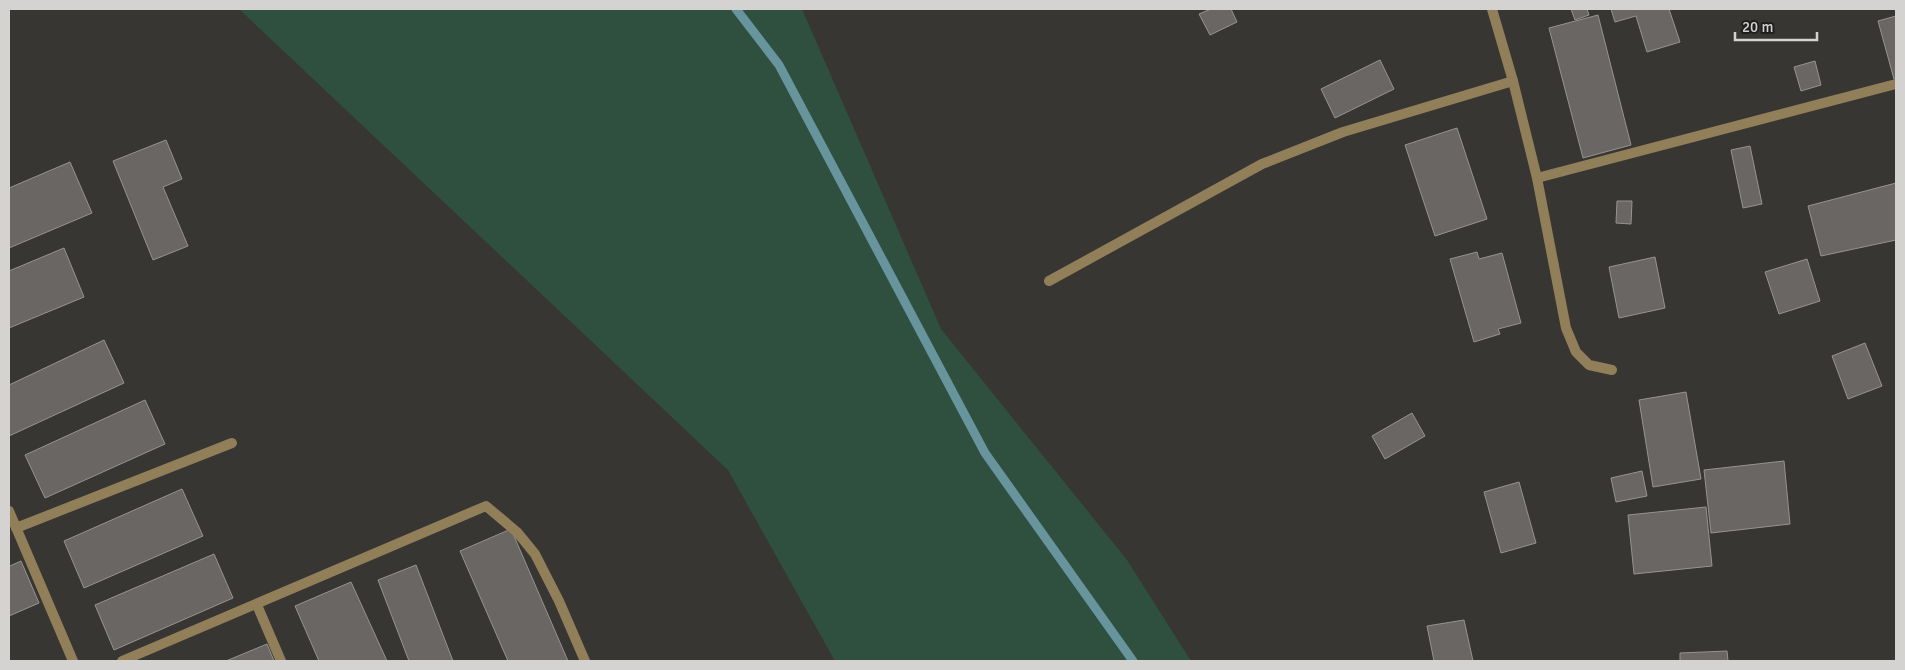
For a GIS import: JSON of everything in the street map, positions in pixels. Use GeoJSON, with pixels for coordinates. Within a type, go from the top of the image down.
{"type":"FeatureCollection","features":[{"type":"Feature","properties":{"kind":"street"},"geometry":{"type":"LineString","coordinates":[[1492,9],[1513,81],[1537,178],[1566,328],[1576,352],[1589,365],[1612,370]]}},
{"type":"Feature","properties":{"kind":"street"},"geometry":{"type":"LineString","coordinates":[[1049,281],[1262,164],[1343,132],[1513,81]]}},
{"type":"Feature","properties":{"kind":"street"},"geometry":{"type":"LineString","coordinates":[[1537,178],[1896,84]]}},
{"type":"Feature","properties":{"kind":"street"},"geometry":{"type":"LineString","coordinates":[[16,528],[232,443]]}},
{"type":"Feature","properties":{"kind":"street"},"geometry":{"type":"LineString","coordinates":[[122,661],[486,506],[517,532],[535,554],[559,601],[585,661]]}},
{"type":"Feature","properties":{"kind":"street"},"geometry":{"type":"LineString","coordinates":[[9,511],[73,661]]}},
{"type":"Feature","properties":{"kind":"street"},"geometry":{"type":"LineString","coordinates":[[257,605],[281,661]]}},
{"type":"Feature","properties":{"kind":"green space"},"geometry":{"type":"Polygon","coordinates":[[[239,9],[802,9],[941,329],[1127,560],[1191,661],[835,661],[728,470],[239,9]]]}},
{"type":"Feature","properties":{"kind":"building"},"geometry":{"type":"Polygon","coordinates":[[[1211,9],[1231,9],[1237,22],[1210,35],[1199,14],[1211,9]]]}},
{"type":"Feature","properties":{"kind":"building"},"geometry":{"type":"Polygon","coordinates":[[[1571,9],[1587,9],[1589,15],[1575,20],[1571,9]]]}},
{"type":"Feature","properties":{"kind":"building"},"geometry":{"type":"Polygon","coordinates":[[[1611,9],[1669,9],[1680,42],[1647,52],[1636,16],[1615,22],[1611,9]]]}},
{"type":"Feature","properties":{"kind":"building"},"geometry":{"type":"Polygon","coordinates":[[[1598,15],[1631,145],[1583,158],[1549,28],[1598,15]]]}},
{"type":"Feature","properties":{"kind":"building"},"geometry":{"type":"Polygon","coordinates":[[[1896,16],[1896,79],[1894,79],[1878,21],[1896,16]]]}},
{"type":"Feature","properties":{"kind":"building"},"geometry":{"type":"Polygon","coordinates":[[[1380,60],[1394,89],[1335,118],[1321,89],[1380,60]]]}},
{"type":"Feature","properties":{"kind":"building"},"geometry":{"type":"Polygon","coordinates":[[[1815,61],[1821,85],[1801,91],[1794,67],[1815,61]]]}},
{"type":"Feature","properties":{"kind":"building"},"geometry":{"type":"Polygon","coordinates":[[[1457,128],[1487,219],[1435,236],[1405,145],[1457,128]]]}},
{"type":"Feature","properties":{"kind":"building"},"geometry":{"type":"Polygon","coordinates":[[[166,140],[182,179],[163,187],[188,246],[153,260],[113,161],[166,140]]]}},
{"type":"Feature","properties":{"kind":"building"},"geometry":{"type":"Polygon","coordinates":[[[1750,146],[1762,204],[1743,208],[1731,150],[1750,146]]]}},
{"type":"Feature","properties":{"kind":"building"},"geometry":{"type":"Polygon","coordinates":[[[70,162],[92,213],[9,248],[9,188],[70,162]]]}},
{"type":"Feature","properties":{"kind":"building"},"geometry":{"type":"Polygon","coordinates":[[[1896,183],[1896,240],[1821,256],[1808,206],[1896,183]]]}},
{"type":"Feature","properties":{"kind":"building"},"geometry":{"type":"Polygon","coordinates":[[[1617,201],[1632,201],[1631,224],[1616,223],[1617,201]]]}},
{"type":"Feature","properties":{"kind":"building"},"geometry":{"type":"Polygon","coordinates":[[[64,248],[84,297],[9,328],[9,271],[64,248]]]}},
{"type":"Feature","properties":{"kind":"building"},"geometry":{"type":"Polygon","coordinates":[[[1477,252],[1479,259],[1502,253],[1521,323],[1498,329],[1500,334],[1474,342],[1450,259],[1477,252]]]}},
{"type":"Feature","properties":{"kind":"building"},"geometry":{"type":"Polygon","coordinates":[[[1655,257],[1665,308],[1619,318],[1609,267],[1655,257]]]}},
{"type":"Feature","properties":{"kind":"building"},"geometry":{"type":"Polygon","coordinates":[[[1807,259],[1820,301],[1779,314],[1765,272],[1807,259]]]}},
{"type":"Feature","properties":{"kind":"building"},"geometry":{"type":"Polygon","coordinates":[[[104,340],[124,383],[9,436],[9,385],[104,340]]]}},
{"type":"Feature","properties":{"kind":"building"},"geometry":{"type":"Polygon","coordinates":[[[1865,343],[1882,386],[1848,399],[1832,356],[1865,343]]]}},
{"type":"Feature","properties":{"kind":"building"},"geometry":{"type":"Polygon","coordinates":[[[1686,392],[1701,479],[1653,487],[1639,400],[1686,392]]]}},
{"type":"Feature","properties":{"kind":"building"},"geometry":{"type":"Polygon","coordinates":[[[145,400],[165,444],[45,498],[25,455],[145,400]]]}},
{"type":"Feature","properties":{"kind":"building"},"geometry":{"type":"Polygon","coordinates":[[[1412,413],[1425,436],[1385,459],[1372,436],[1412,413]]]}},
{"type":"Feature","properties":{"kind":"building"},"geometry":{"type":"Polygon","coordinates":[[[1784,461],[1790,524],[1711,533],[1704,470],[1784,461]]]}},
{"type":"Feature","properties":{"kind":"building"},"geometry":{"type":"Polygon","coordinates":[[[1642,471],[1647,496],[1616,502],[1611,478],[1642,471]]]}},
{"type":"Feature","properties":{"kind":"building"},"geometry":{"type":"Polygon","coordinates":[[[1519,482],[1536,543],[1501,553],[1484,492],[1519,482]]]}},
{"type":"Feature","properties":{"kind":"building"},"geometry":{"type":"Polygon","coordinates":[[[182,489],[203,536],[84,588],[64,541],[182,489]]]}},
{"type":"Feature","properties":{"kind":"building"},"geometry":{"type":"Polygon","coordinates":[[[1706,507],[1712,566],[1634,574],[1628,515],[1706,507]]]}},
{"type":"Feature","properties":{"kind":"building"},"geometry":{"type":"Polygon","coordinates":[[[511,529],[568,661],[508,661],[460,551],[511,529]]]}},
{"type":"Feature","properties":{"kind":"building"},"geometry":{"type":"Polygon","coordinates":[[[214,554],[233,598],[114,650],[95,605],[214,554]]]}},
{"type":"Feature","properties":{"kind":"building"},"geometry":{"type":"Polygon","coordinates":[[[21,561],[39,603],[9,616],[9,563],[10,566],[21,561]]]}},
{"type":"Feature","properties":{"kind":"building"},"geometry":{"type":"Polygon","coordinates":[[[416,565],[453,661],[409,661],[378,580],[416,565]]]}},
{"type":"Feature","properties":{"kind":"building"},"geometry":{"type":"Polygon","coordinates":[[[351,582],[387,661],[319,661],[295,606],[351,582]]]}},
{"type":"Feature","properties":{"kind":"building"},"geometry":{"type":"Polygon","coordinates":[[[1464,620],[1473,661],[1434,661],[1427,626],[1464,620]]]}},
{"type":"Feature","properties":{"kind":"building"},"geometry":{"type":"Polygon","coordinates":[[[267,644],[274,661],[226,661],[267,644]]]}},
{"type":"Feature","properties":{"kind":"building"},"geometry":{"type":"Polygon","coordinates":[[[1727,651],[1728,661],[1680,661],[1680,653],[1727,651]]]}},
{"type":"Feature","properties":{"kind":"waterway"},"geometry":{"type":"LineString","coordinates":[[736,9],[779,65],[985,453],[1133,661]]}}]}
